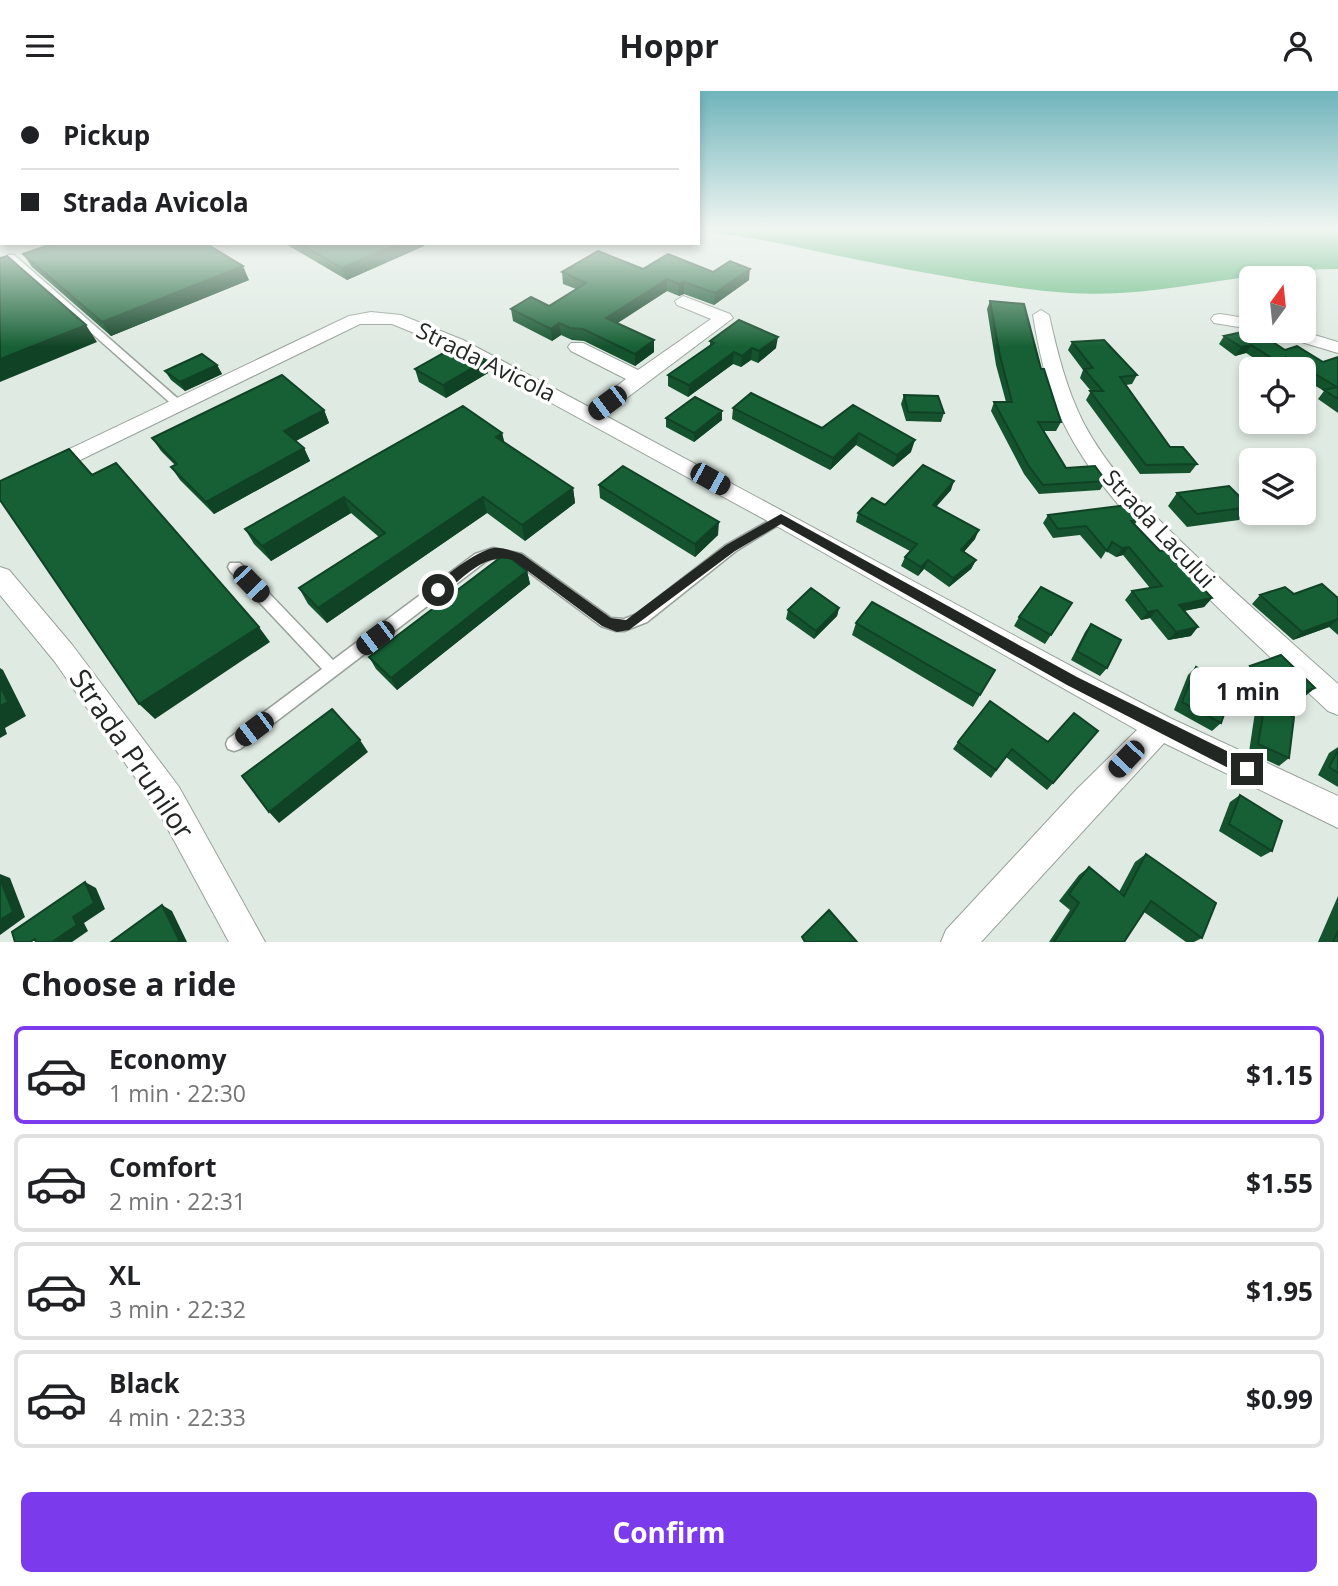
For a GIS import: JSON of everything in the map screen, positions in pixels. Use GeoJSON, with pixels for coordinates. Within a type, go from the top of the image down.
{"type":"FeatureCollection","features":[{"type":"Feature","properties":{"kind":"street"},"geometry":{"type":"LineString","coordinates":[[591,415],[724,318],[683,301]]}},
{"type":"Feature","properties":{"kind":"street","name":"Strada Lacului"},"geometry":{"type":"LineString","coordinates":[[1041,315],[1052,366],[1072,420],[1107,475],[1158,533],[1212,587],[1338,702]]}},
{"type":"Feature","properties":{"kind":"street","name":"Strada Avicola"},"geometry":{"type":"LineString","coordinates":[[180,406],[355,320],[371,317],[395,319],[457,344],[591,415],[1072,681],[1160,727],[1338,812]]}},
{"type":"Feature","properties":{"kind":"street"},"geometry":{"type":"LineString","coordinates":[[1220,319],[1239,322]]}},
{"type":"Feature","properties":{"kind":"street"},"geometry":{"type":"LineString","coordinates":[[1316,341],[1338,348]]}},
{"type":"Feature","properties":{"kind":"street"},"geometry":{"type":"LineString","coordinates":[[578,348],[639,379]]}},
{"type":"Feature","properties":{"kind":"street"},"geometry":{"type":"LineString","coordinates":[[0,491],[180,406]]}},
{"type":"Feature","properties":{"kind":"street","name":"Strada Prunilor"},"geometry":{"type":"LineString","coordinates":[[0,577],[64,655],[168,798],[248,942]]}},
{"type":"Feature","properties":{"kind":"street"},"geometry":{"type":"LineString","coordinates":[[958,942],[1098,789],[1160,727]]}},
{"type":"Feature","properties":{"kind":"lane"},"geometry":{"type":"LineString","coordinates":[[23,268],[180,406]]}},
{"type":"Feature","properties":{"kind":"lane"},"geometry":{"type":"LineString","coordinates":[[234,744],[480,558],[493,553],[517,557],[606,622],[617,626],[629,625],[642,618],[730,548],[781,518]]}},
{"type":"Feature","properties":{"kind":"lane"},"geometry":{"type":"LineString","coordinates":[[235,567],[333,670]]}},
{"type":"Feature","properties":{"kind":"shaded area"},"geometry":{"type":"Polygon","coordinates":[[[900,268],[1239,268],[1239,278],[1137,292],[1069,293],[1011,287],[900,268]]]}},
{"type":"Feature","properties":{"kind":"shaded area"},"geometry":{"type":"Polygon","coordinates":[[[1316,268],[1338,268],[1316,270],[1316,268]]]}},
{"type":"Feature","properties":{"kind":"building"},"geometry":{"type":"Polygon","coordinates":[[[0,268],[20,268],[86,325],[0,359],[0,268]]]}},
{"type":"Feature","properties":{"kind":"building"},"geometry":{"type":"Polygon","coordinates":[[[39,268],[239,268],[102,322],[39,268]]]}},
{"type":"Feature","properties":{"kind":"building"},"geometry":{"type":"Polygon","coordinates":[[[569,268],[702,268],[713,272],[720,268],[750,269],[715,293],[667,279],[606,318],[654,340],[635,354],[583,329],[570,328],[559,323],[551,329],[511,309],[531,297],[549,306],[586,283],[562,272],[569,268]]]}},
{"type":"Feature","properties":{"kind":"building"},"geometry":{"type":"Polygon","coordinates":[[[990,301],[1024,304],[1041,369],[1044,369],[1061,422],[1038,422],[1066,468],[1095,466],[1106,481],[1043,485],[1028,465],[994,402],[1012,402],[990,301]]]}},
{"type":"Feature","properties":{"kind":"building"},"geometry":{"type":"Polygon","coordinates":[[[739,320],[778,337],[759,351],[752,348],[742,356],[734,352],[689,385],[668,375],[714,343],[710,341],[739,320]]]}},
{"type":"Feature","properties":{"kind":"building"},"geometry":{"type":"Polygon","coordinates":[[[1239,333],[1239,343],[1274,343],[1285,350],[1297,346],[1315,357],[1270,357],[1251,345],[1241,347],[1224,336],[1239,333]]]}},
{"type":"Feature","properties":{"kind":"building"},"geometry":{"type":"Polygon","coordinates":[[[1104,340],[1137,375],[1120,377],[1170,447],[1183,447],[1197,464],[1146,465],[1090,391],[1103,391],[1084,369],[1093,368],[1072,342],[1104,340]]]}},
{"type":"Feature","properties":{"kind":"building"},"geometry":{"type":"Polygon","coordinates":[[[458,345],[486,360],[443,385],[415,369],[458,345]]]}},
{"type":"Feature","properties":{"kind":"building"},"geometry":{"type":"Polygon","coordinates":[[[202,354],[217,365],[180,382],[165,371],[202,354]]]}},
{"type":"Feature","properties":{"kind":"building"},"geometry":{"type":"Polygon","coordinates":[[[1338,357],[1338,399],[1324,390],[1337,387],[1316,375],[1316,358],[1323,362],[1338,357]]]}},
{"type":"Feature","properties":{"kind":"building"},"geometry":{"type":"Polygon","coordinates":[[[282,375],[324,410],[284,431],[304,448],[206,502],[171,467],[177,464],[152,438],[282,375]]]}},
{"type":"Feature","properties":{"kind":"building"},"geometry":{"type":"Polygon","coordinates":[[[751,393],[822,428],[853,405],[915,440],[897,455],[859,433],[833,458],[733,408],[751,393]]]}},
{"type":"Feature","properties":{"kind":"building"},"geometry":{"type":"Polygon","coordinates":[[[904,395],[938,396],[944,413],[908,412],[904,395]]]}},
{"type":"Feature","properties":{"kind":"building"},"geometry":{"type":"Polygon","coordinates":[[[695,397],[722,411],[694,433],[666,418],[695,397]]]}},
{"type":"Feature","properties":{"kind":"building"},"geometry":{"type":"Polygon","coordinates":[[[463,406],[502,433],[496,437],[573,488],[522,525],[483,497],[318,608],[299,588],[385,533],[344,497],[262,546],[245,529],[463,406]]]}},
{"type":"Feature","properties":{"kind":"building"},"geometry":{"type":"Polygon","coordinates":[[[69,449],[92,475],[116,463],[259,627],[139,704],[0,500],[0,481],[69,449]]]}},
{"type":"Feature","properties":{"kind":"building"},"geometry":{"type":"Polygon","coordinates":[[[923,465],[954,481],[933,505],[979,530],[961,550],[976,560],[953,578],[928,560],[921,567],[905,557],[917,544],[858,513],[872,498],[885,505],[923,465]]]}},
{"type":"Feature","properties":{"kind":"building"},"geometry":{"type":"Polygon","coordinates":[[[623,466],[719,522],[695,544],[599,485],[623,466]]]}},
{"type":"Feature","properties":{"kind":"building"},"geometry":{"type":"Polygon","coordinates":[[[1229,486],[1239,496],[1239,508],[1197,514],[1177,493],[1229,486]]]}},
{"type":"Feature","properties":{"kind":"building"},"geometry":{"type":"Polygon","coordinates":[[[1127,505],[1138,520],[1131,521],[1160,551],[1167,550],[1212,598],[1179,605],[1198,627],[1176,632],[1157,610],[1148,612],[1132,591],[1162,586],[1129,547],[1122,548],[1112,542],[1107,551],[1086,526],[1058,529],[1048,515],[1127,505]]]}},
{"type":"Feature","properties":{"kind":"building"},"geometry":{"type":"Polygon","coordinates":[[[505,554],[527,571],[391,678],[369,657],[505,554]]]}},
{"type":"Feature","properties":{"kind":"building"},"geometry":{"type":"Polygon","coordinates":[[[1322,584],[1338,598],[1338,619],[1302,632],[1260,595],[1285,587],[1294,594],[1322,584]]]}},
{"type":"Feature","properties":{"kind":"building"},"geometry":{"type":"Polygon","coordinates":[[[1041,587],[1072,603],[1051,635],[1019,617],[1041,587]]]}},
{"type":"Feature","properties":{"kind":"building"},"geometry":{"type":"Polygon","coordinates":[[[811,588],[839,608],[816,631],[788,610],[811,588]]]}},
{"type":"Feature","properties":{"kind":"building"},"geometry":{"type":"Polygon","coordinates":[[[872,602],[995,670],[980,695],[856,623],[872,602]]]}},
{"type":"Feature","properties":{"kind":"building"},"geometry":{"type":"Polygon","coordinates":[[[1091,624],[1121,640],[1107,668],[1077,651],[1091,624]]]}},
{"type":"Feature","properties":{"kind":"building"},"geometry":{"type":"Polygon","coordinates":[[[1281,655],[1315,688],[1284,700],[1250,666],[1281,655]]]}},
{"type":"Feature","properties":{"kind":"building"},"geometry":{"type":"Polygon","coordinates":[[[1196,667],[1234,686],[1221,723],[1182,702],[1196,667]]]}},
{"type":"Feature","properties":{"kind":"building"},"geometry":{"type":"Polygon","coordinates":[[[0,686],[8,702],[0,706],[0,686]]]}},
{"type":"Feature","properties":{"kind":"building"},"geometry":{"type":"Polygon","coordinates":[[[990,701],[1048,742],[1074,713],[1098,731],[1053,783],[1012,749],[996,770],[958,742],[990,701]]]}},
{"type":"Feature","properties":{"kind":"building"},"geometry":{"type":"Polygon","coordinates":[[[1265,704],[1294,717],[1289,758],[1258,744],[1265,704]]]}},
{"type":"Feature","properties":{"kind":"building"},"geometry":{"type":"Polygon","coordinates":[[[332,709],[360,740],[269,812],[242,776],[332,709]]]}},
{"type":"Feature","properties":{"kind":"building"},"geometry":{"type":"Polygon","coordinates":[[[1338,750],[1338,773],[1329,767],[1338,750]]]}},
{"type":"Feature","properties":{"kind":"building"},"geometry":{"type":"Polygon","coordinates":[[[1240,795],[1282,821],[1272,851],[1229,824],[1240,795]]]}},
{"type":"Feature","properties":{"kind":"building"},"geometry":{"type":"Polygon","coordinates":[[[1146,854],[1216,903],[1202,938],[1151,901],[1124,942],[1054,942],[1079,903],[1069,894],[1089,867],[1124,896],[1146,854]]]}},
{"type":"Feature","properties":{"kind":"building"},"geometry":{"type":"Polygon","coordinates":[[[0,879],[13,912],[0,920],[0,879]]]}},
{"type":"Feature","properties":{"kind":"building"},"geometry":{"type":"Polygon","coordinates":[[[85,882],[94,903],[73,917],[77,925],[52,942],[36,942],[35,939],[30,942],[15,942],[12,932],[85,882]]]}},
{"type":"Feature","properties":{"kind":"building"},"geometry":{"type":"Polygon","coordinates":[[[162,905],[180,942],[111,942],[162,905]]]}},
{"type":"Feature","properties":{"kind":"building"},"geometry":{"type":"Polygon","coordinates":[[[829,910],[857,942],[805,942],[802,937],[829,910]]]}},
{"type":"Feature","properties":{"kind":"route"},"geometry":{"type":"LineString","coordinates":[[438,590],[480,558],[493,553],[506,553],[517,557],[606,622],[617,626],[629,625],[642,618],[730,548],[781,518],[1072,681],[1247,769]]}}]}
